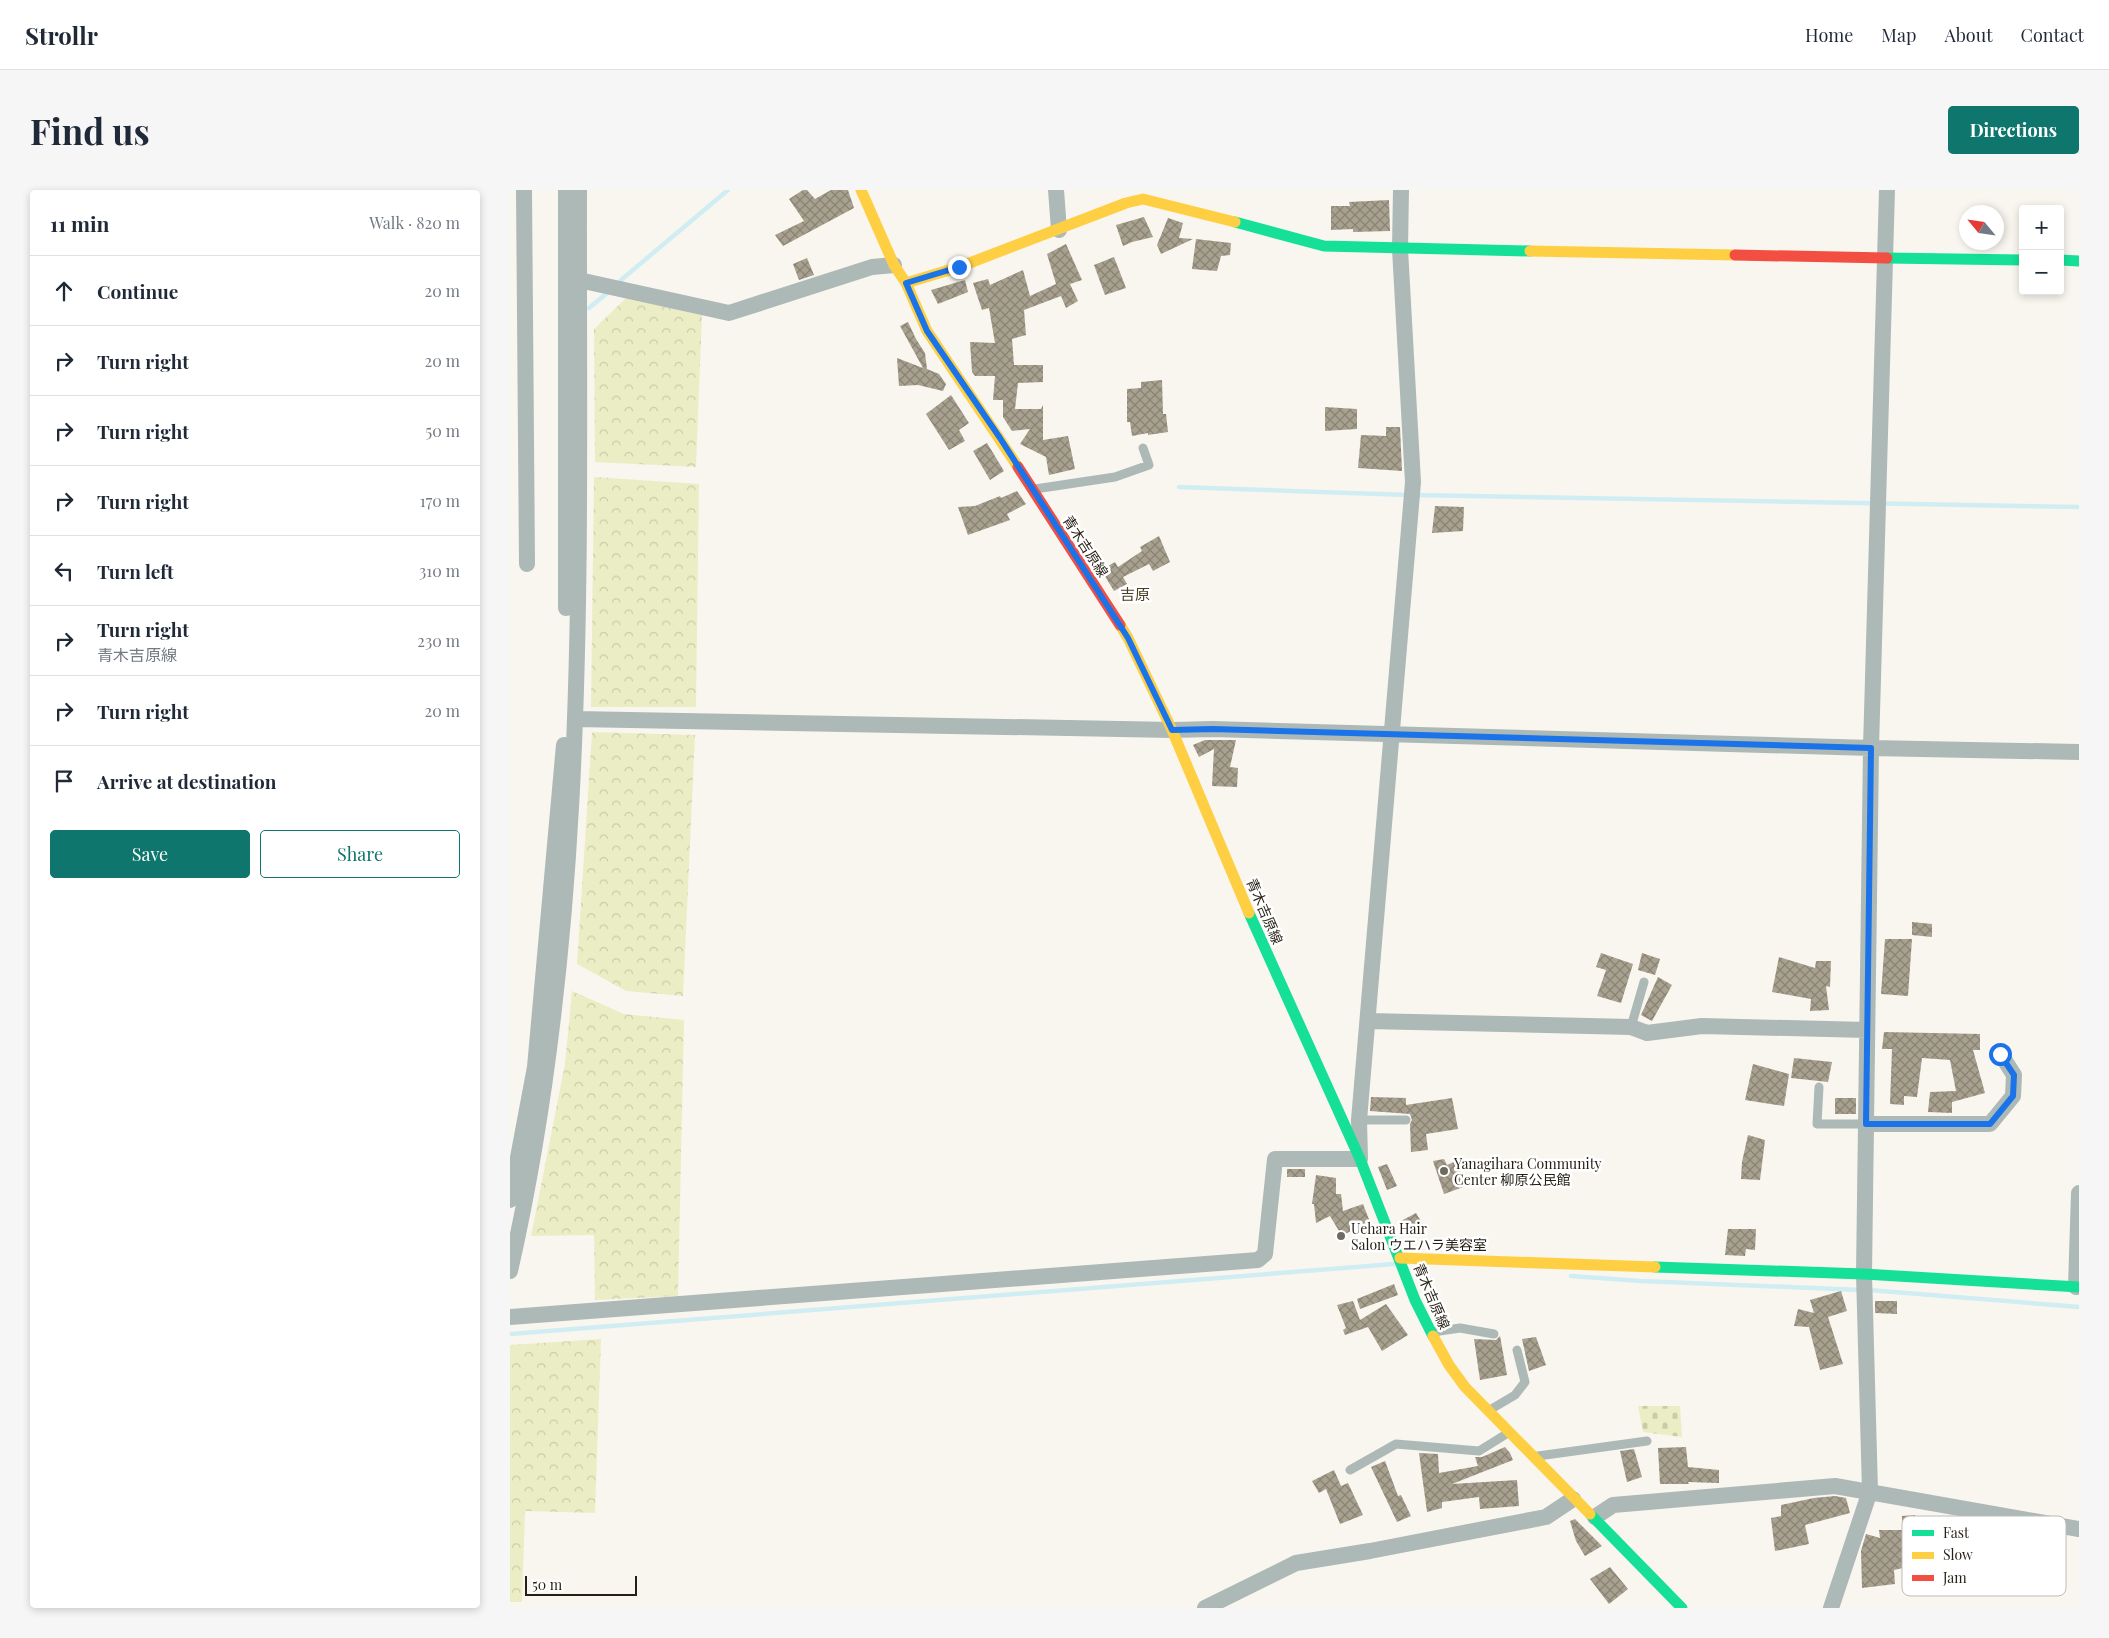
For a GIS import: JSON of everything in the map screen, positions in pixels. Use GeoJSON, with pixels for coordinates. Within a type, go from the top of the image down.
{"type":"FeatureCollection","features":[{"type":"Feature","properties":{"kind":"street"},"geometry":{"type":"LineString","coordinates":[[524,190],[527,564]]}},
{"type":"Feature","properties":{"kind":"street"},"geometry":{"type":"LineString","coordinates":[[510,1200],[535,1067],[567,719],[566,190]]}},
{"type":"Feature","properties":{"kind":"street"},"geometry":{"type":"LineString","coordinates":[[510,1271],[525,1204],[560,967],[569,854],[576,719],[580,190]]}},
{"type":"Feature","properties":{"kind":"street","name":"青木吉原線"},"geometry":{"type":"LineString","coordinates":[[861,190],[894,265],[906,283],[927,331],[1033,490],[1128,638],[1172,730],[1273,969],[1360,1159],[1415,1300],[1430,1332],[1449,1365],[1465,1387],[1532,1457],[1573,1499],[1595,1518],[1682,1608]]}},
{"type":"Feature","properties":{"kind":"street"},"geometry":{"type":"LineString","coordinates":[[1056,190],[1058,230]]}},
{"type":"Feature","properties":{"kind":"street"},"geometry":{"type":"LineString","coordinates":[[510,1317],[1258,1260],[1265,1254],[1275,1159],[1360,1159],[1359,1120],[1413,482],[1400,249],[1401,190]]}},
{"type":"Feature","properties":{"kind":"street"},"geometry":{"type":"LineString","coordinates":[[1831,1608],[1870,1491],[1864,1274],[1867,1030],[1871,748],[1887,190]]}},
{"type":"Feature","properties":{"kind":"street"},"geometry":{"type":"LineString","coordinates":[[906,283],[959,267],[1126,203],[1143,199],[1235,221],[1324,246],[2019,260]]}},
{"type":"Feature","properties":{"kind":"street"},"geometry":{"type":"LineString","coordinates":[[2064,260],[2079,261]]}},
{"type":"Feature","properties":{"kind":"street"},"geometry":{"type":"LineString","coordinates":[[579,280],[729,313],[872,267],[894,265]]}},
{"type":"Feature","properties":{"kind":"street"},"geometry":{"type":"LineString","coordinates":[[576,719],[1172,730],[1213,729],[1871,748],[2079,752]]}},
{"type":"Feature","properties":{"kind":"street"},"geometry":{"type":"LineString","coordinates":[[1368,1021],[1631,1028],[1647,1033],[1702,1026],[1867,1030]]}},
{"type":"Feature","properties":{"kind":"street"},"geometry":{"type":"LineString","coordinates":[[1866,1124],[1990,1124],[2013,1096],[2014,1075],[2000,1054]]}},
{"type":"Feature","properties":{"kind":"street"},"geometry":{"type":"LineString","coordinates":[[1400,1258],[1864,1274],[2077,1287],[2079,1193]]}},
{"type":"Feature","properties":{"kind":"street"},"geometry":{"type":"LineString","coordinates":[[1595,1518],[1613,1505],[1835,1486],[2008,1516]]}},
{"type":"Feature","properties":{"kind":"street"},"geometry":{"type":"LineString","coordinates":[[1205,1608],[1296,1563],[1370,1551],[1546,1517],[1573,1499]]}},
{"type":"Feature","properties":{"kind":"street"},"geometry":{"type":"LineString","coordinates":[[2066,1527],[2079,1529]]}},
{"type":"Feature","properties":{"kind":"lane"},"geometry":{"type":"LineString","coordinates":[[1033,490],[1114,476],[1149,466],[1143,448]]}},
{"type":"Feature","properties":{"kind":"lane"},"geometry":{"type":"LineString","coordinates":[[1631,1028],[1644,982]]}},
{"type":"Feature","properties":{"kind":"lane"},"geometry":{"type":"LineString","coordinates":[[1819,1087],[1817,1124],[1866,1124]]}},
{"type":"Feature","properties":{"kind":"lane"},"geometry":{"type":"LineString","coordinates":[[1359,1120],[1406,1120]]}},
{"type":"Feature","properties":{"kind":"lane"},"geometry":{"type":"LineString","coordinates":[[1430,1332],[1460,1328],[1494,1334]]}},
{"type":"Feature","properties":{"kind":"lane"},"geometry":{"type":"LineString","coordinates":[[1488,1411],[1515,1395],[1525,1382],[1517,1350]]}},
{"type":"Feature","properties":{"kind":"lane"},"geometry":{"type":"LineString","coordinates":[[1350,1470],[1396,1444],[1479,1450],[1509,1432]]}},
{"type":"Feature","properties":{"kind":"lane"},"geometry":{"type":"LineString","coordinates":[[1532,1457],[1647,1441]]}},
{"type":"Feature","properties":{"kind":"green space"},"geometry":{"type":"Polygon","coordinates":[[[626,298],[702,315],[696,467],[595,462],[594,329],[626,298]]]}},
{"type":"Feature","properties":{"kind":"green space"},"geometry":{"type":"Polygon","coordinates":[[[594,477],[699,484],[696,707],[591,707],[594,477]]]}},
{"type":"Feature","properties":{"kind":"green space"},"geometry":{"type":"Polygon","coordinates":[[[592,732],[695,735],[683,996],[626,991],[577,964],[592,732]]]}},
{"type":"Feature","properties":{"kind":"green space"},"geometry":{"type":"Polygon","coordinates":[[[572,991],[624,1014],[684,1020],[678,1296],[595,1300],[594,1235],[531,1236],[565,1064],[572,991]]]}},
{"type":"Feature","properties":{"kind":"green space"},"geometry":{"type":"Polygon","coordinates":[[[601,1339],[595,1513],[525,1511],[522,1602],[510,1602],[510,1345],[601,1339]]]}},
{"type":"Feature","properties":{"kind":"green space"},"geometry":{"type":"Polygon","coordinates":[[[1638,1406],[1680,1406],[1682,1437],[1643,1432],[1638,1406]]]}},
{"type":"Feature","properties":{"kind":"building"},"geometry":{"type":"Polygon","coordinates":[[[803,190],[807,190],[815,199],[831,190],[848,190],[854,208],[783,246],[775,235],[804,221],[789,199],[803,190]]]}},
{"type":"Feature","properties":{"kind":"building"},"geometry":{"type":"Polygon","coordinates":[[[1389,200],[1390,231],[1353,232],[1353,229],[1331,230],[1331,206],[1350,206],[1349,202],[1389,200]]]}},
{"type":"Feature","properties":{"kind":"building"},"geometry":{"type":"Polygon","coordinates":[[[1144,217],[1153,237],[1123,246],[1116,225],[1144,217]]]}},
{"type":"Feature","properties":{"kind":"building"},"geometry":{"type":"Polygon","coordinates":[[[1168,218],[1183,223],[1179,238],[1193,239],[1161,254],[1157,245],[1168,218]]]}},
{"type":"Feature","properties":{"kind":"building"},"geometry":{"type":"Polygon","coordinates":[[[1196,239],[1231,243],[1230,255],[1221,256],[1217,271],[1192,269],[1196,239]]]}},
{"type":"Feature","properties":{"kind":"building"},"geometry":{"type":"Polygon","coordinates":[[[1066,244],[1082,280],[1070,284],[1078,301],[1066,308],[1061,296],[1024,310],[1026,335],[1012,339],[1014,365],[1043,365],[1043,382],[1018,383],[1015,409],[1041,409],[1043,405],[1043,440],[1068,436],[1075,469],[1049,475],[1046,457],[1020,444],[1030,429],[1012,431],[1003,417],[1003,400],[993,400],[995,376],[975,376],[972,372],[970,342],[995,343],[989,308],[982,310],[973,283],[988,279],[990,285],[1023,270],[1030,296],[1056,284],[1047,254],[1066,244]]]}},
{"type":"Feature","properties":{"kind":"building"},"geometry":{"type":"Polygon","coordinates":[[[1114,257],[1126,288],[1105,295],[1094,265],[1114,257]]]}},
{"type":"Feature","properties":{"kind":"building"},"geometry":{"type":"Polygon","coordinates":[[[807,258],[814,275],[799,280],[793,264],[807,258]]]}},
{"type":"Feature","properties":{"kind":"building"},"geometry":{"type":"Polygon","coordinates":[[[965,280],[968,292],[938,304],[931,290],[965,280]]]}},
{"type":"Feature","properties":{"kind":"building"},"geometry":{"type":"Polygon","coordinates":[[[908,322],[925,353],[927,369],[939,374],[946,384],[943,391],[918,385],[899,386],[897,358],[923,368],[900,326],[908,322]]]}},
{"type":"Feature","properties":{"kind":"building"},"geometry":{"type":"Polygon","coordinates":[[[1162,380],[1163,414],[1166,414],[1168,432],[1132,436],[1130,422],[1127,422],[1127,389],[1141,388],[1141,382],[1162,380]]]}},
{"type":"Feature","properties":{"kind":"building"},"geometry":{"type":"Polygon","coordinates":[[[951,395],[969,423],[959,430],[965,441],[949,450],[926,414],[951,395]]]}},
{"type":"Feature","properties":{"kind":"building"},"geometry":{"type":"Polygon","coordinates":[[[1325,407],[1357,409],[1357,429],[1325,431],[1325,407]]]}},
{"type":"Feature","properties":{"kind":"building"},"geometry":{"type":"Polygon","coordinates":[[[1386,427],[1400,427],[1402,471],[1358,468],[1361,435],[1386,436],[1386,427]]]}},
{"type":"Feature","properties":{"kind":"building"},"geometry":{"type":"Polygon","coordinates":[[[987,443],[1004,471],[990,480],[973,451],[987,443]]]}},
{"type":"Feature","properties":{"kind":"building"},"geometry":{"type":"Polygon","coordinates":[[[1017,491],[1026,504],[1007,514],[1010,520],[968,535],[958,507],[975,506],[1017,491]]]}},
{"type":"Feature","properties":{"kind":"building"},"geometry":{"type":"Polygon","coordinates":[[[1435,506],[1464,507],[1463,531],[1432,533],[1435,506]]]}},
{"type":"Feature","properties":{"kind":"building"},"geometry":{"type":"Polygon","coordinates":[[[1159,536],[1170,562],[1153,571],[1149,564],[1123,577],[1127,584],[1114,591],[1101,570],[1115,562],[1118,567],[1142,551],[1140,547],[1159,536]]]}},
{"type":"Feature","properties":{"kind":"building"},"geometry":{"type":"Polygon","coordinates":[[[1205,740],[1236,740],[1230,767],[1238,768],[1237,787],[1212,786],[1214,749],[1199,757],[1193,745],[1205,740]]]}},
{"type":"Feature","properties":{"kind":"building"},"geometry":{"type":"Polygon","coordinates":[[[1912,922],[1932,924],[1932,937],[1912,935],[1912,922]]]}},
{"type":"Feature","properties":{"kind":"building"},"geometry":{"type":"Polygon","coordinates":[[[1885,939],[1912,939],[1908,996],[1881,994],[1885,939]]]}},
{"type":"Feature","properties":{"kind":"building"},"geometry":{"type":"Polygon","coordinates":[[[1601,953],[1633,964],[1621,1003],[1597,996],[1606,970],[1596,967],[1601,953]]]}},
{"type":"Feature","properties":{"kind":"building"},"geometry":{"type":"Polygon","coordinates":[[[1642,953],[1660,959],[1655,975],[1638,970],[1642,953]]]}},
{"type":"Feature","properties":{"kind":"building"},"geometry":{"type":"Polygon","coordinates":[[[1779,957],[1815,968],[1816,961],[1831,961],[1830,987],[1826,986],[1829,1010],[1810,1011],[1811,999],[1772,992],[1779,957]]]}},
{"type":"Feature","properties":{"kind":"building"},"geometry":{"type":"Polygon","coordinates":[[[1658,977],[1672,985],[1652,1021],[1641,1015],[1658,977]]]}},
{"type":"Feature","properties":{"kind":"building"},"geometry":{"type":"Polygon","coordinates":[[[1884,1032],[1980,1034],[1980,1050],[1973,1050],[1985,1093],[1952,1102],[1952,1113],[1928,1112],[1930,1092],[1956,1091],[1950,1060],[1922,1058],[1917,1097],[1904,1096],[1904,1105],[1890,1104],[1892,1049],[1882,1049],[1884,1032]]]}},
{"type":"Feature","properties":{"kind":"building"},"geometry":{"type":"Polygon","coordinates":[[[1794,1058],[1832,1062],[1828,1082],[1791,1078],[1794,1058]]]}},
{"type":"Feature","properties":{"kind":"building"},"geometry":{"type":"Polygon","coordinates":[[[1753,1064],[1789,1074],[1784,1106],[1745,1100],[1753,1064]]]}},
{"type":"Feature","properties":{"kind":"building"},"geometry":{"type":"Polygon","coordinates":[[[1371,1097],[1406,1098],[1406,1105],[1452,1098],[1458,1129],[1426,1134],[1428,1150],[1411,1152],[1410,1124],[1412,1120],[1410,1114],[1370,1111],[1371,1097]]]}},
{"type":"Feature","properties":{"kind":"building"},"geometry":{"type":"Polygon","coordinates":[[[1835,1098],[1856,1098],[1856,1114],[1835,1114],[1835,1098]]]}},
{"type":"Feature","properties":{"kind":"building"},"geometry":{"type":"Polygon","coordinates":[[[1748,1135],[1765,1140],[1760,1180],[1741,1179],[1742,1162],[1748,1135]]]}},
{"type":"Feature","properties":{"kind":"building"},"geometry":{"type":"Polygon","coordinates":[[[1444,1159],[1447,1165],[1456,1161],[1466,1186],[1444,1194],[1433,1161],[1444,1159]]]}},
{"type":"Feature","properties":{"kind":"building"},"geometry":{"type":"Polygon","coordinates":[[[1387,1164],[1397,1186],[1387,1190],[1378,1167],[1387,1164]]]}},
{"type":"Feature","properties":{"kind":"building"},"geometry":{"type":"Polygon","coordinates":[[[1287,1169],[1305,1169],[1305,1177],[1287,1177],[1287,1169]]]}},
{"type":"Feature","properties":{"kind":"building"},"geometry":{"type":"Polygon","coordinates":[[[1316,1175],[1336,1178],[1336,1194],[1341,1194],[1343,1211],[1363,1204],[1370,1222],[1345,1234],[1345,1241],[1330,1216],[1316,1223],[1314,1204],[1312,1204],[1316,1175]]]}},
{"type":"Feature","properties":{"kind":"building"},"geometry":{"type":"Polygon","coordinates":[[[1416,1213],[1424,1226],[1405,1236],[1399,1222],[1416,1213]]]}},
{"type":"Feature","properties":{"kind":"building"},"geometry":{"type":"Polygon","coordinates":[[[1728,1229],[1756,1229],[1755,1250],[1746,1249],[1745,1256],[1725,1255],[1728,1229]]]}},
{"type":"Feature","properties":{"kind":"building"},"geometry":{"type":"Polygon","coordinates":[[[1430,1280],[1444,1313],[1438,1315],[1423,1281],[1430,1280]]]}},
{"type":"Feature","properties":{"kind":"building"},"geometry":{"type":"Polygon","coordinates":[[[1394,1284],[1398,1295],[1360,1309],[1357,1299],[1394,1284]]]}},
{"type":"Feature","properties":{"kind":"building"},"geometry":{"type":"Polygon","coordinates":[[[1841,1291],[1847,1311],[1828,1317],[1843,1364],[1820,1370],[1809,1327],[1794,1326],[1798,1309],[1814,1313],[1810,1300],[1841,1291]]]}},
{"type":"Feature","properties":{"kind":"building"},"geometry":{"type":"Polygon","coordinates":[[[1353,1301],[1360,1320],[1386,1304],[1408,1335],[1382,1351],[1368,1327],[1345,1335],[1343,1330],[1346,1328],[1337,1305],[1353,1301]]]}},
{"type":"Feature","properties":{"kind":"building"},"geometry":{"type":"Polygon","coordinates":[[[1875,1301],[1897,1301],[1897,1314],[1875,1313],[1875,1301]]]}},
{"type":"Feature","properties":{"kind":"building"},"geometry":{"type":"Polygon","coordinates":[[[1500,1336],[1507,1375],[1480,1380],[1474,1339],[1496,1340],[1500,1336]]]}},
{"type":"Feature","properties":{"kind":"building"},"geometry":{"type":"Polygon","coordinates":[[[1536,1337],[1546,1365],[1529,1371],[1522,1339],[1536,1337]]]}},
{"type":"Feature","properties":{"kind":"building"},"geometry":{"type":"Polygon","coordinates":[[[1505,1447],[1513,1460],[1452,1484],[1517,1480],[1519,1506],[1480,1509],[1479,1497],[1442,1502],[1442,1508],[1427,1512],[1419,1453],[1438,1454],[1439,1473],[1478,1466],[1475,1457],[1482,1457],[1505,1447]]]}},
{"type":"Feature","properties":{"kind":"building"},"geometry":{"type":"Polygon","coordinates":[[[1686,1447],[1688,1467],[1719,1470],[1719,1483],[1688,1482],[1689,1484],[1660,1484],[1658,1448],[1686,1447]]]}},
{"type":"Feature","properties":{"kind":"building"},"geometry":{"type":"Polygon","coordinates":[[[1634,1449],[1642,1477],[1627,1482],[1620,1451],[1634,1449]]]}},
{"type":"Feature","properties":{"kind":"building"},"geometry":{"type":"Polygon","coordinates":[[[1385,1461],[1398,1496],[1401,1495],[1411,1516],[1397,1522],[1371,1467],[1385,1461]]]}},
{"type":"Feature","properties":{"kind":"building"},"geometry":{"type":"Polygon","coordinates":[[[1334,1470],[1341,1486],[1348,1483],[1363,1515],[1340,1524],[1326,1489],[1319,1493],[1312,1481],[1334,1470]]]}},
{"type":"Feature","properties":{"kind":"building"},"geometry":{"type":"Polygon","coordinates":[[[1835,1496],[1846,1498],[1850,1513],[1805,1525],[1809,1544],[1775,1551],[1771,1518],[1781,1516],[1781,1505],[1835,1496]]]}},
{"type":"Feature","properties":{"kind":"building"},"geometry":{"type":"Polygon","coordinates":[[[1575,1519],[1602,1546],[1585,1556],[1576,1541],[1570,1521],[1575,1519]]]}},
{"type":"Feature","properties":{"kind":"building"},"geometry":{"type":"Polygon","coordinates":[[[1879,1530],[1902,1530],[1902,1568],[1894,1570],[1895,1584],[1862,1588],[1861,1551],[1866,1534],[1880,1538],[1879,1530]]]}},
{"type":"Feature","properties":{"kind":"building"},"geometry":{"type":"Polygon","coordinates":[[[1610,1567],[1628,1589],[1609,1604],[1590,1579],[1610,1567]]]}},
{"type":"Feature","properties":{"kind":"waterway"},"geometry":{"type":"LineString","coordinates":[[621,280],[728,190]]}},
{"type":"Feature","properties":{"kind":"waterway"},"geometry":{"type":"LineString","coordinates":[[589,308],[606,294]]}},
{"type":"Feature","properties":{"kind":"waterway"},"geometry":{"type":"LineString","coordinates":[[1179,487],[1408,495]]}},
{"type":"Feature","properties":{"kind":"waterway"},"geometry":{"type":"LineString","coordinates":[[1415,495],[2079,507]]}},
{"type":"Feature","properties":{"kind":"waterway"},"geometry":{"type":"LineString","coordinates":[[510,1334],[1394,1264]]}},
{"type":"Feature","properties":{"kind":"waterway"},"geometry":{"type":"LineString","coordinates":[[1571,1276],[1641,1281],[1861,1290]]}},
{"type":"Feature","properties":{"kind":"waterway"},"geometry":{"type":"LineString","coordinates":[[1869,1290],[2079,1307]]}},
{"type":"Feature","properties":{"kind":"traffic: fast"},"geometry":{"type":"LineString","coordinates":[[1235,222],[1324,246],[1530,251]]}},
{"type":"Feature","properties":{"kind":"traffic: fast"},"geometry":{"type":"LineString","coordinates":[[1887,258],[2019,260]]}},
{"type":"Feature","properties":{"kind":"traffic: fast"},"geometry":{"type":"LineString","coordinates":[[2064,260],[2079,261]]}},
{"type":"Feature","properties":{"kind":"traffic: fast"},"geometry":{"type":"LineString","coordinates":[[1249,913],[1360,1159],[1415,1300],[1433,1336]]}},
{"type":"Feature","properties":{"kind":"traffic: fast"},"geometry":{"type":"LineString","coordinates":[[1655,1267],[1864,1274],[2079,1287]]}},
{"type":"Feature","properties":{"kind":"traffic: fast"},"geometry":{"type":"LineString","coordinates":[[1590,1514],[1682,1608]]}},
{"type":"Feature","properties":{"kind":"traffic: slow"},"geometry":{"type":"LineString","coordinates":[[861,190],[894,265],[906,283],[927,331],[1018,467]]}},
{"type":"Feature","properties":{"kind":"traffic: slow"},"geometry":{"type":"LineString","coordinates":[[906,283],[959,267],[1126,203],[1143,199],[1235,222]]}},
{"type":"Feature","properties":{"kind":"traffic: slow"},"geometry":{"type":"LineString","coordinates":[[1530,251],[1735,255]]}},
{"type":"Feature","properties":{"kind":"traffic: slow"},"geometry":{"type":"LineString","coordinates":[[1120,625],[1172,730],[1249,913]]}},
{"type":"Feature","properties":{"kind":"traffic: slow"},"geometry":{"type":"LineString","coordinates":[[1400,1258],[1655,1267]]}},
{"type":"Feature","properties":{"kind":"traffic: slow"},"geometry":{"type":"LineString","coordinates":[[1433,1336],[1449,1365],[1465,1387],[1590,1514]]}},
{"type":"Feature","properties":{"kind":"traffic: jam"},"geometry":{"type":"LineString","coordinates":[[1735,255],[1887,258]]}},
{"type":"Feature","properties":{"kind":"traffic: jam"},"geometry":{"type":"LineString","coordinates":[[1018,467],[1120,625]]}},
{"type":"Feature","properties":{"kind":"place","name":"Yanagihara Community Center 柳原公民館"},"geometry":{"type":"Point","coordinates":[1444,1171]}},
{"type":"Feature","properties":{"kind":"place","name":"Uehara Hair Salon ウエハラ美容室"},"geometry":{"type":"Point","coordinates":[1341,1236]}},
{"type":"Feature","properties":{"kind":"district","name":"吉原"},"geometry":{"type":"Point","coordinates":[1135,594]}},
{"type":"Feature","properties":{"kind":"route"},"geometry":{"type":"LineString","coordinates":[[959,267],[906,283],[927,331],[1000,438],[1128,638],[1172,730],[1213,729],[1871,748],[1866,1124],[1990,1124],[2013,1096],[2014,1075],[2000,1054]]}}]}
